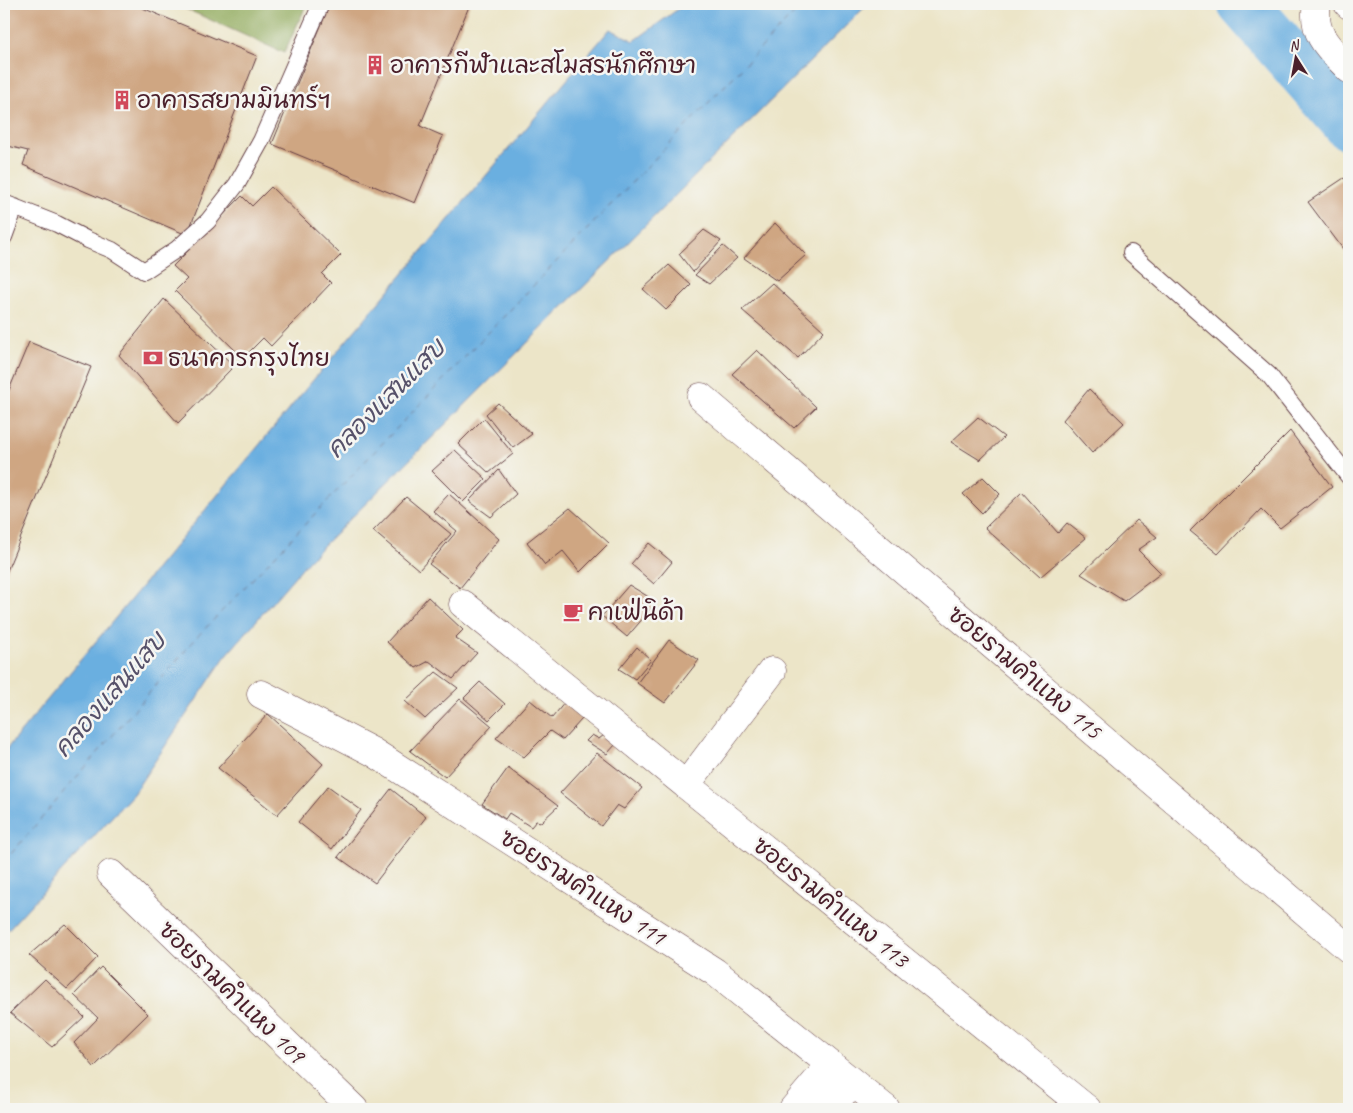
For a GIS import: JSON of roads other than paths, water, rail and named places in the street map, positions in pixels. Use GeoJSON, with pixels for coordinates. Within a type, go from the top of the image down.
{"type":"FeatureCollection","features":[{"type":"Feature","properties":{"kind":"street"},"geometry":{"type":"LineString","coordinates":[[1317,4],[1315,12],[1317,30],[1327,45],[1349,69]]}},
{"type":"Feature","properties":{"kind":"street","name":"ซอยรามคำแหง 115"},"geometry":{"type":"LineString","coordinates":[[701,397],[1349,949]]}},
{"type":"Feature","properties":{"kind":"street","name":"ซอยรามคำแหง 113"},"geometry":{"type":"LineString","coordinates":[[463,604],[1086,1109]]}},
{"type":"Feature","properties":{"kind":"street"},"geometry":{"type":"LineString","coordinates":[[686,785],[772,671]]}},
{"type":"Feature","properties":{"kind":"street","name":"ซอยรามคำแหง 111"},"geometry":{"type":"LineString","coordinates":[[261,694],[373,752],[714,972],[886,1109]]}},
{"type":"Feature","properties":{"kind":"street","name":"ซอยรามคำแหง 109"},"geometry":{"type":"LineString","coordinates":[[111,874],[354,1109]]}},
{"type":"Feature","properties":{"kind":"street"},"geometry":{"type":"LineString","coordinates":[[793,1109],[830,1064]]}},
{"type":"Feature","properties":{"kind":"lane"},"geometry":{"type":"LineString","coordinates":[[4,237],[10,205],[57,224],[112,250],[144,271],[177,249],[208,221],[237,184],[261,141],[320,4]]}},
{"type":"Feature","properties":{"kind":"lane"},"geometry":{"type":"LineString","coordinates":[[1131,253],[1269,375],[1349,477]]}},
{"type":"Feature","properties":{"kind":"water","name":"คลองแสนแสบ"},"geometry":{"type":"Polygon","coordinates":[[[685,4],[868,4],[308,561],[225,657],[133,794],[4,934],[4,752],[319,373],[610,29],[634,41],[685,4]]]}},
{"type":"Feature","properties":{"kind":"waterway"},"geometry":{"type":"LineString","coordinates":[[1243,4],[1349,125]]}},
{"type":"Feature","properties":{"kind":"place","name":"อาคารกีฬาและสโมสรนักศึกษา"},"geometry":{"type":"Point","coordinates":[375,65]}},
{"type":"Feature","properties":{"kind":"place","name":"อาคารสยามมินทร์ฯ"},"geometry":{"type":"Point","coordinates":[122,100]}},
{"type":"Feature","properties":{"kind":"place","name":"ธนาคารกรุุงไทย"},"geometry":{"type":"Point","coordinates":[153,358]}},
{"type":"Feature","properties":{"kind":"place","name":"คาเฟ่นิด้า"},"geometry":{"type":"Point","coordinates":[573,612]}}]}
